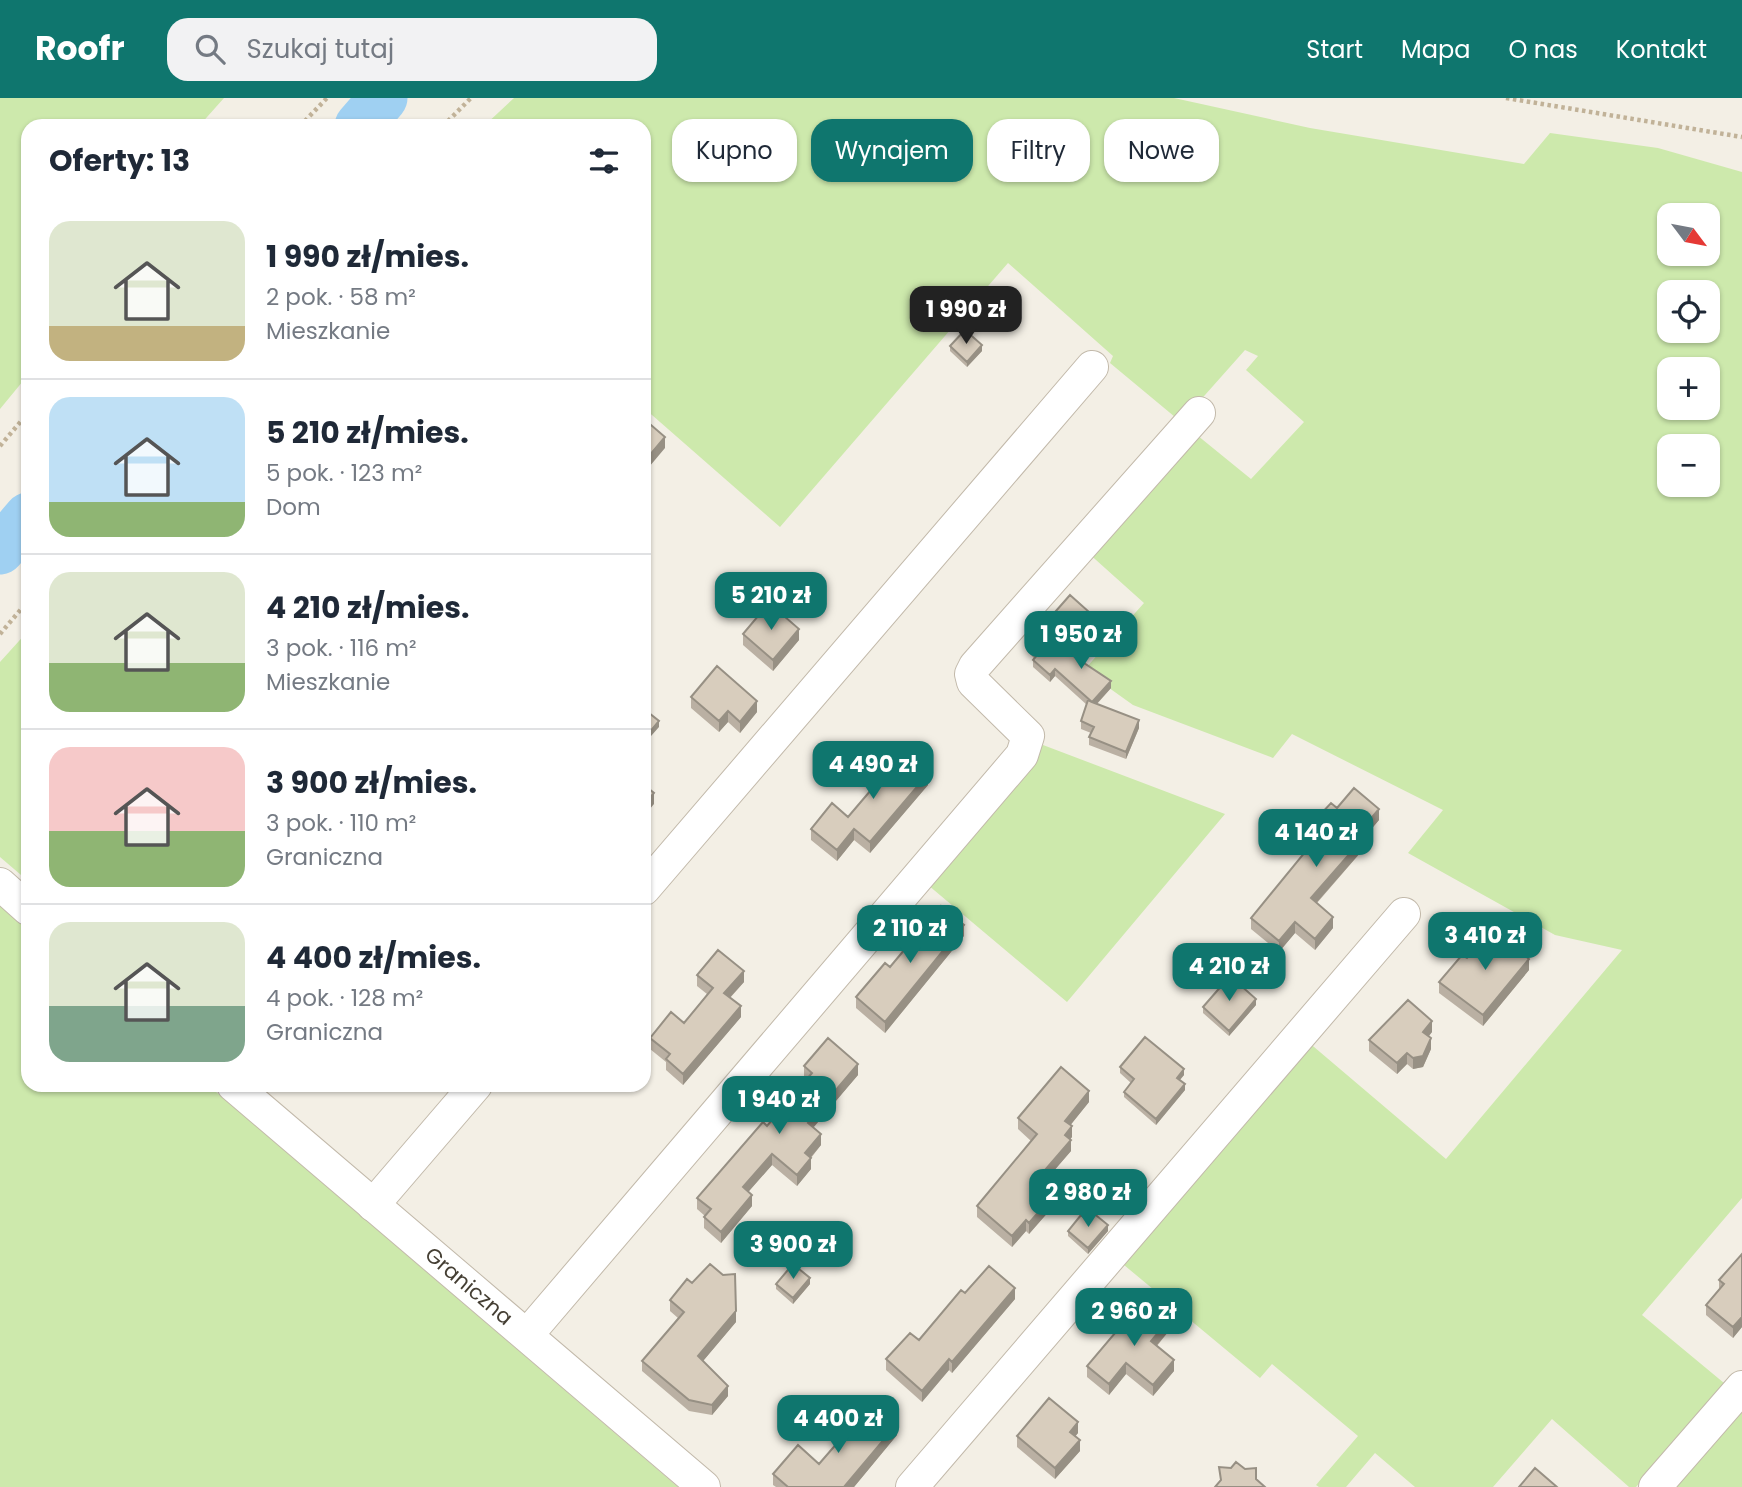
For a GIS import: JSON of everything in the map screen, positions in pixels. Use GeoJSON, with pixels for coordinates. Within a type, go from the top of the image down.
{"type":"FeatureCollection","features":[{"type":"Feature","properties":{"kind":"street"},"geometry":{"type":"LineString","coordinates":[[651,881],[1092,367]]}},
{"type":"Feature","properties":{"kind":"street"},"geometry":{"type":"LineString","coordinates":[[527,1335],[1022,755],[1028,736],[973,682],[971,674],[975,666],[1199,413]]}},
{"type":"Feature","properties":{"kind":"street"},"geometry":{"type":"LineString","coordinates":[[0,884],[21,903]]}},
{"type":"Feature","properties":{"kind":"street"},"geometry":{"type":"LineString","coordinates":[[912,1487],[1404,914]]}},
{"type":"Feature","properties":{"kind":"street","name":"Graniczna"},"geometry":{"type":"LineString","coordinates":[[241,1092],[704,1487]]}},
{"type":"Feature","properties":{"kind":"street"},"geometry":{"type":"LineString","coordinates":[[373,1205],[470,1092]]}},
{"type":"Feature","properties":{"kind":"street"},"geometry":{"type":"LineString","coordinates":[[1655,1487],[1742,1387]]}},
{"type":"Feature","properties":{"kind":"path"},"geometry":{"type":"LineString","coordinates":[[307,119],[327,98]]}},
{"type":"Feature","properties":{"kind":"path"},"geometry":{"type":"LineString","coordinates":[[450,119],[471,98]]}},
{"type":"Feature","properties":{"kind":"path"},"geometry":{"type":"LineString","coordinates":[[1506,98],[1742,137]]}},
{"type":"Feature","properties":{"kind":"path"},"geometry":{"type":"LineString","coordinates":[[0,446],[21,422]]}},
{"type":"Feature","properties":{"kind":"path"},"geometry":{"type":"LineString","coordinates":[[0,635],[21,610]]}},
{"type":"Feature","properties":{"kind":"green space"},"geometry":{"type":"Polygon","coordinates":[[[0,98],[224,98],[205,119],[21,119],[21,384],[0,409],[0,98]]]}},
{"type":"Feature","properties":{"kind":"green space"},"geometry":{"type":"Polygon","coordinates":[[[514,98],[1174,98],[1310,128],[1524,164],[1550,133],[1658,148],[1742,172],[1742,1198],[1642,1315],[1724,1383],[1636,1487],[1629,1487],[1552,1419],[1493,1487],[1415,1487],[1375,1453],[1346,1487],[1319,1487],[1316,1485],[1358,1436],[1272,1364],[1260,1378],[1118,1260],[1307,1041],[1446,1159],[1622,950],[1555,935],[1408,853],[1443,810],[1292,734],[1273,758],[1133,705],[1084,670],[1144,603],[1086,551],[1192,431],[1251,479],[1304,422],[1246,370],[1258,356],[1245,350],[1181,422],[1110,363],[1113,356],[1008,263],[780,527],[651,414],[651,119],[492,119],[514,98]]]}},
{"type":"Feature","properties":{"kind":"green space"},"geometry":{"type":"Polygon","coordinates":[[[21,639],[21,875],[0,857],[0,662],[21,639]]]}},
{"type":"Feature","properties":{"kind":"green space"},"geometry":{"type":"Polygon","coordinates":[[[1043,745],[1225,814],[1067,1002],[928,885],[1043,745]]]}},
{"type":"Feature","properties":{"kind":"green space"},"geometry":{"type":"Polygon","coordinates":[[[0,900],[21,919],[21,1092],[216,1092],[678,1487],[0,1487],[0,900]]]}},
{"type":"Feature","properties":{"kind":"green space"},"geometry":{"type":"Polygon","coordinates":[[[1742,1402],[1742,1487],[1669,1487],[1742,1402]]]}},
{"type":"Feature","properties":{"kind":"building"},"geometry":{"type":"Polygon","coordinates":[[[965,330],[982,345],[967,362],[950,346],[965,330]]]}},
{"type":"Feature","properties":{"kind":"building"},"geometry":{"type":"Polygon","coordinates":[[[651,425],[665,437],[651,454],[651,425]]]}},
{"type":"Feature","properties":{"kind":"building"},"geometry":{"type":"Polygon","coordinates":[[[1070,595],[1098,620],[1069,653],[1111,681],[1092,702],[1055,669],[1050,675],[1033,660],[1038,654],[1027,644],[1070,595]]]}},
{"type":"Feature","properties":{"kind":"building"},"geometry":{"type":"Polygon","coordinates":[[[769,603],[799,629],[773,660],[743,634],[769,603]]]}},
{"type":"Feature","properties":{"kind":"building"},"geometry":{"type":"Polygon","coordinates":[[[717,666],[757,701],[740,722],[728,711],[719,721],[691,697],[717,666]]]}},
{"type":"Feature","properties":{"kind":"building"},"geometry":{"type":"Polygon","coordinates":[[[1088,700],[1139,720],[1126,752],[1089,737],[1094,727],[1081,721],[1088,700]]]}},
{"type":"Feature","properties":{"kind":"building"},"geometry":{"type":"Polygon","coordinates":[[[651,715],[659,721],[651,731],[651,715]]]}},
{"type":"Feature","properties":{"kind":"building"},"geometry":{"type":"Polygon","coordinates":[[[886,747],[906,764],[910,759],[928,774],[870,842],[854,829],[837,850],[811,829],[832,803],[848,817],[877,783],[865,772],[886,747]]]}},
{"type":"Feature","properties":{"kind":"building"},"geometry":{"type":"Polygon","coordinates":[[[1354,788],[1379,809],[1362,829],[1367,834],[1311,898],[1333,917],[1315,939],[1295,922],[1279,941],[1251,918],[1306,851],[1314,838],[1305,831],[1331,803],[1337,808],[1354,788]]]}},
{"type":"Feature","properties":{"kind":"building"},"geometry":{"type":"Polygon","coordinates":[[[941,906],[964,925],[885,1022],[856,997],[885,963],[890,967],[941,906]]]}},
{"type":"Feature","properties":{"kind":"building"},"geometry":{"type":"Polygon","coordinates":[[[1493,928],[1529,959],[1483,1015],[1439,982],[1462,955],[1467,958],[1493,928]]]}},
{"type":"Feature","properties":{"kind":"building"},"geometry":{"type":"Polygon","coordinates":[[[718,950],[744,971],[724,993],[741,1006],[683,1074],[666,1059],[670,1054],[651,1037],[671,1012],[684,1023],[713,988],[697,975],[718,950]]]}},
{"type":"Feature","properties":{"kind":"building"},"geometry":{"type":"Polygon","coordinates":[[[1230,976],[1256,999],[1229,1031],[1203,1007],[1230,976]]]}},
{"type":"Feature","properties":{"kind":"building"},"geometry":{"type":"Polygon","coordinates":[[[1408,1000],[1432,1021],[1423,1032],[1431,1038],[1423,1056],[1413,1058],[1407,1053],[1397,1063],[1369,1040],[1408,1000]]]}},
{"type":"Feature","properties":{"kind":"building"},"geometry":{"type":"Polygon","coordinates":[[[1145,1037],[1184,1069],[1177,1078],[1185,1084],[1156,1119],[1124,1092],[1134,1079],[1120,1067],[1145,1037]]]}},
{"type":"Feature","properties":{"kind":"building"},"geometry":{"type":"Polygon","coordinates":[[[828,1038],[858,1064],[808,1123],[821,1134],[805,1153],[811,1158],[797,1175],[772,1154],[743,1187],[752,1195],[721,1232],[704,1217],[711,1209],[697,1198],[763,1122],[767,1126],[812,1073],[804,1066],[828,1038]]]}},
{"type":"Feature","properties":{"kind":"building"},"geometry":{"type":"Polygon","coordinates":[[[1061,1067],[1089,1091],[1065,1121],[1072,1126],[1065,1135],[1071,1140],[1033,1184],[1050,1199],[1029,1223],[1026,1220],[1012,1236],[977,1206],[1037,1134],[1018,1118],[1061,1067]]]}},
{"type":"Feature","properties":{"kind":"building"},"geometry":{"type":"Polygon","coordinates":[[[1092,1212],[1108,1225],[1088,1248],[1068,1231],[1081,1215],[1086,1219],[1092,1212]]]}},
{"type":"Feature","properties":{"kind":"building"},"geometry":{"type":"Polygon","coordinates":[[[1742,1254],[1742,1317],[1733,1327],[1706,1305],[1724,1284],[1719,1280],[1742,1254]]]}},
{"type":"Feature","properties":{"kind":"building"},"geometry":{"type":"Polygon","coordinates":[[[710,1264],[723,1275],[735,1274],[736,1311],[698,1356],[728,1386],[712,1405],[689,1400],[642,1361],[684,1312],[670,1300],[687,1279],[692,1283],[710,1264]]]}},
{"type":"Feature","properties":{"kind":"building"},"geometry":{"type":"Polygon","coordinates":[[[793,1264],[810,1278],[793,1298],[776,1284],[793,1264]]]}},
{"type":"Feature","properties":{"kind":"building"},"geometry":{"type":"Polygon","coordinates":[[[989,1266],[1015,1288],[952,1362],[949,1359],[922,1391],[886,1359],[910,1333],[919,1340],[961,1290],[965,1293],[989,1266]]]}},
{"type":"Feature","properties":{"kind":"building"},"geometry":{"type":"Polygon","coordinates":[[[1143,1300],[1168,1321],[1151,1341],[1174,1360],[1153,1385],[1126,1363],[1109,1384],[1087,1366],[1143,1300]]]}},
{"type":"Feature","properties":{"kind":"building"},"geometry":{"type":"Polygon","coordinates":[[[1049,1398],[1078,1422],[1070,1432],[1080,1440],[1055,1468],[1017,1436],[1049,1398]]]}},
{"type":"Feature","properties":{"kind":"building"},"geometry":{"type":"Polygon","coordinates":[[[872,1403],[897,1424],[844,1487],[788,1487],[773,1474],[798,1445],[819,1464],[872,1403]]]}},
{"type":"Feature","properties":{"kind":"building"},"geometry":{"type":"Polygon","coordinates":[[[1236,1462],[1245,1469],[1256,1468],[1256,1479],[1265,1487],[1215,1487],[1221,1480],[1219,1467],[1231,1468],[1236,1462]]]}},
{"type":"Feature","properties":{"kind":"building"},"geometry":{"type":"Polygon","coordinates":[[[1535,1468],[1557,1487],[1519,1487],[1535,1468]]]}},
{"type":"Feature","properties":{"kind":"waterway"},"geometry":{"type":"LineString","coordinates":[[365,119],[383,98]]}},
{"type":"Feature","properties":{"kind":"waterway"},"geometry":{"type":"LineString","coordinates":[[0,550],[21,525]]}}]}
